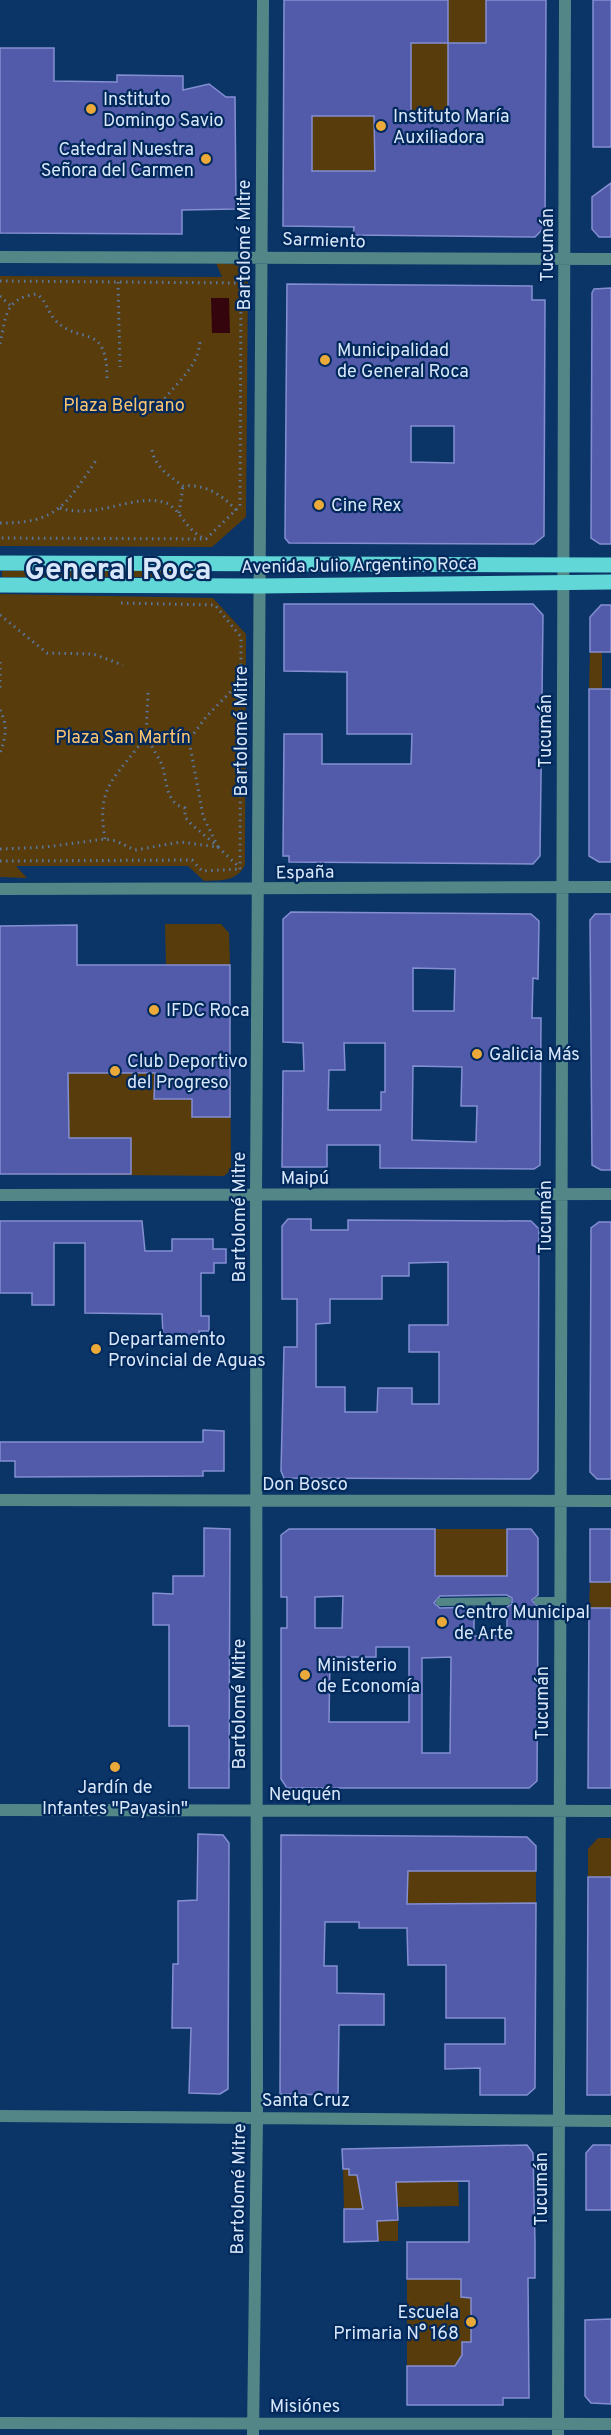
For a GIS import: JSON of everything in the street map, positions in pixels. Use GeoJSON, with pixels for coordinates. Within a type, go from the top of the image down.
{"type":"FeatureCollection","features":[{"type":"Feature","properties":{"kind":"main road","name":"Avenida Julio Argentino Roca"},"geometry":{"type":"LineString","coordinates":[[0,564],[611,566]]}},
{"type":"Feature","properties":{"kind":"main road","name":"Avenida Julio Argentino Roca"},"geometry":{"type":"LineString","coordinates":[[0,585],[259,586],[611,582]]}},
{"type":"Feature","properties":{"kind":"street","name":"Bartolomé Mitre"},"geometry":{"type":"LineString","coordinates":[[253,2430],[257,2118],[256,1196],[263,0]]}},
{"type":"Feature","properties":{"kind":"street","name":"Tucumán"},"geometry":{"type":"LineString","coordinates":[[558,2429],[565,0]]}},
{"type":"Feature","properties":{"kind":"street","name":"Sarmiento"},"geometry":{"type":"LineString","coordinates":[[0,257],[263,256],[611,259]]}},
{"type":"Feature","properties":{"kind":"street","name":"España"},"geometry":{"type":"LineString","coordinates":[[0,890],[611,887]]}},
{"type":"Feature","properties":{"kind":"street","name":"Maipú"},"geometry":{"type":"LineString","coordinates":[[0,1195],[611,1194]]}},
{"type":"Feature","properties":{"kind":"street","name":"Don Bosco"},"geometry":{"type":"LineString","coordinates":[[0,1500],[611,1501]]}},
{"type":"Feature","properties":{"kind":"street","name":"Neuquén"},"geometry":{"type":"LineString","coordinates":[[0,1810],[611,1811]]}},
{"type":"Feature","properties":{"kind":"street","name":"Santa Cruz"},"geometry":{"type":"LineString","coordinates":[[0,2116],[611,2121]]}},
{"type":"Feature","properties":{"kind":"street","name":"Misiónes"},"geometry":{"type":"LineString","coordinates":[[0,2423],[253,2430],[558,2429],[611,2424]]}},
{"type":"Feature","properties":{"kind":"lane"},"geometry":{"type":"LineString","coordinates":[[440,1602],[507,1601]]}},
{"type":"Feature","properties":{"kind":"lane"},"geometry":{"type":"LineString","coordinates":[[538,1601],[561,1601]]}},
{"type":"Feature","properties":{"kind":"path"},"geometry":{"type":"LineString","coordinates":[[0,281],[241,283],[240,506],[206,539],[0,538]]}},
{"type":"Feature","properties":{"kind":"path"},"geometry":{"type":"LineString","coordinates":[[117,282],[120,367]]}},
{"type":"Feature","properties":{"kind":"path"},"geometry":{"type":"LineString","coordinates":[[0,344],[10,305],[16,299],[36,294],[43,297],[56,321],[93,338],[102,348],[107,359],[107,378]]}},
{"type":"Feature","properties":{"kind":"path"},"geometry":{"type":"LineString","coordinates":[[0,296],[10,305]]}},
{"type":"Feature","properties":{"kind":"path"},"geometry":{"type":"LineString","coordinates":[[161,403],[186,376],[200,349],[200,339]]}},
{"type":"Feature","properties":{"kind":"path"},"geometry":{"type":"LineString","coordinates":[[152,450],[153,458],[163,471],[183,486],[194,485],[211,489],[225,498],[236,510]]}},
{"type":"Feature","properties":{"kind":"path"},"geometry":{"type":"LineString","coordinates":[[0,523],[42,520],[60,508],[97,459]]}},
{"type":"Feature","properties":{"kind":"path"},"geometry":{"type":"LineString","coordinates":[[179,514],[183,486]]}},
{"type":"Feature","properties":{"kind":"path"},"geometry":{"type":"LineString","coordinates":[[60,508],[68,511],[95,511],[151,500],[168,504],[179,514],[191,532],[206,539]]}},
{"type":"Feature","properties":{"kind":"path"},"geometry":{"type":"LineString","coordinates":[[118,603],[215,605],[241,637],[240,869]]}},
{"type":"Feature","properties":{"kind":"path"},"geometry":{"type":"LineString","coordinates":[[0,615],[47,653],[93,654],[123,665]]}},
{"type":"Feature","properties":{"kind":"path"},"geometry":{"type":"LineString","coordinates":[[0,662],[0,689]]}},
{"type":"Feature","properties":{"kind":"path"},"geometry":{"type":"LineString","coordinates":[[218,847],[203,816],[189,740],[206,717],[241,681]]}},
{"type":"Feature","properties":{"kind":"path"},"geometry":{"type":"LineString","coordinates":[[148,693],[147,734],[162,765],[166,786],[172,798],[179,807],[184,808],[185,817],[190,824],[240,869]]}},
{"type":"Feature","properties":{"kind":"path"},"geometry":{"type":"LineString","coordinates":[[0,710],[5,721],[6,736],[0,753]]}},
{"type":"Feature","properties":{"kind":"path"},"geometry":{"type":"LineString","coordinates":[[105,839],[101,811],[103,794],[147,734]]}},
{"type":"Feature","properties":{"kind":"path"},"geometry":{"type":"LineString","coordinates":[[0,849],[46,847],[105,839],[116,841],[135,850],[181,842],[218,847]]}},
{"type":"Feature","properties":{"kind":"path"},"geometry":{"type":"LineString","coordinates":[[0,861],[192,860],[202,871],[240,869]]}},
{"type":"Feature","properties":{"kind":"green space"},"geometry":{"type":"Polygon","coordinates":[[[448,0],[486,0],[486,43],[448,44],[448,117],[411,117],[411,43],[448,43],[448,0]]]}},
{"type":"Feature","properties":{"kind":"green space"},"geometry":{"type":"Polygon","coordinates":[[[312,116],[374,116],[375,171],[312,171],[312,116]]]}},
{"type":"Feature","properties":{"kind":"green space","name":"Plaza Belgrano"},"geometry":{"type":"Polygon","coordinates":[[[216,263],[243,265],[248,277],[246,517],[212,547],[0,546],[0,276],[222,277],[216,263]]]}},
{"type":"Feature","properties":{"kind":"green space"},"geometry":{"type":"Polygon","coordinates":[[[2,571],[209,571],[211,574],[209,577],[2,577],[2,571]]]}},
{"type":"Feature","properties":{"kind":"green space","name":"Plaza San Martín"},"geometry":{"type":"Polygon","coordinates":[[[0,594],[213,598],[246,634],[245,865],[237,875],[228,879],[204,881],[188,866],[16,866],[27,878],[0,877],[0,594]]]}},
{"type":"Feature","properties":{"kind":"green space"},"geometry":{"type":"Polygon","coordinates":[[[590,652],[602,652],[602,689],[589,689],[590,652]]]}},
{"type":"Feature","properties":{"kind":"green space"},"geometry":{"type":"Polygon","coordinates":[[[165,924],[221,924],[229,933],[230,965],[166,965],[165,924]]]}},
{"type":"Feature","properties":{"kind":"green space","name":"Club Deportivo del Progreso"},"geometry":{"type":"Polygon","coordinates":[[[0,995],[230,1026],[231,1170],[224,1176],[0,1174],[0,995]]]}},
{"type":"Feature","properties":{"kind":"green space"},"geometry":{"type":"Polygon","coordinates":[[[435,1529],[507,1529],[507,1576],[435,1576],[435,1529]]]}},
{"type":"Feature","properties":{"kind":"green space"},"geometry":{"type":"Polygon","coordinates":[[[590,1582],[611,1582],[611,1608],[589,1608],[590,1582]]]}},
{"type":"Feature","properties":{"kind":"green space"},"geometry":{"type":"Polygon","coordinates":[[[598,1838],[611,1838],[611,1877],[588,1877],[588,1849],[598,1838]]]}},
{"type":"Feature","properties":{"kind":"green space"},"geometry":{"type":"Polygon","coordinates":[[[408,1871],[536,1871],[536,1903],[407,1904],[408,1871]]]}},
{"type":"Feature","properties":{"kind":"green space"},"geometry":{"type":"Polygon","coordinates":[[[343,2169],[349,2169],[349,2175],[357,2175],[364,2202],[390,2186],[396,2186],[396,2182],[458,2181],[459,2206],[397,2207],[397,2197],[389,2197],[386,2220],[398,2220],[398,2241],[378,2241],[377,2208],[344,2209],[343,2169]]]}},
{"type":"Feature","properties":{"kind":"green space"},"geometry":{"type":"Polygon","coordinates":[[[407,2279],[461,2279],[461,2297],[477,2298],[471,2342],[462,2342],[462,2355],[455,2366],[407,2366],[407,2279]]]}},
{"type":"Feature","properties":{"kind":"shaded area"},"geometry":{"type":"Polygon","coordinates":[[[211,298],[229,298],[230,333],[212,333],[211,298]]]}},
{"type":"Feature","properties":{"kind":"building","name":"Instituto María Auxiliadora"},"geometry":{"type":"Polygon","coordinates":[[[284,0],[448,0],[448,43],[486,43],[486,0],[546,0],[545,227],[535,237],[353,235],[354,227],[283,226],[284,0]],[[411,43],[411,117],[448,117],[448,43],[411,43]],[[312,116],[312,171],[375,171],[374,116],[312,116]]]}},
{"type":"Feature","properties":{"kind":"building"},"geometry":{"type":"Polygon","coordinates":[[[593,0],[611,0],[611,147],[593,147],[593,0]]]}},
{"type":"Feature","properties":{"kind":"building","name":"Instituto Domingo Savio"},"geometry":{"type":"Polygon","coordinates":[[[0,48],[54,48],[54,81],[117,82],[117,75],[183,76],[183,90],[209,84],[226,97],[235,97],[236,209],[182,210],[182,234],[0,233],[0,48]]]}},
{"type":"Feature","properties":{"kind":"building"},"geometry":{"type":"Polygon","coordinates":[[[611,183],[611,237],[599,237],[592,229],[592,197],[611,183]]]}},
{"type":"Feature","properties":{"kind":"building"},"geometry":{"type":"Polygon","coordinates":[[[287,284],[532,286],[532,300],[545,300],[544,536],[534,544],[289,543],[285,538],[287,284]],[[411,426],[411,462],[454,463],[454,426],[411,426]]]}},
{"type":"Feature","properties":{"kind":"building"},"geometry":{"type":"Polygon","coordinates":[[[611,288],[611,544],[600,544],[591,538],[592,293],[594,289],[611,288]]]}},
{"type":"Feature","properties":{"kind":"building"},"geometry":{"type":"Polygon","coordinates":[[[284,604],[533,604],[543,615],[540,856],[533,864],[289,862],[289,856],[283,856],[284,734],[322,734],[322,764],[411,764],[412,734],[347,734],[347,672],[284,671],[284,604]]]}},
{"type":"Feature","properties":{"kind":"building"},"geometry":{"type":"Polygon","coordinates":[[[601,605],[611,605],[611,652],[590,652],[590,617],[601,605]]]}},
{"type":"Feature","properties":{"kind":"building"},"geometry":{"type":"Polygon","coordinates":[[[589,689],[611,689],[611,862],[599,862],[589,856],[589,689]]]}},
{"type":"Feature","properties":{"kind":"building"},"geometry":{"type":"Polygon","coordinates":[[[291,912],[531,914],[539,921],[538,979],[533,978],[532,1018],[541,1018],[540,1165],[534,1169],[380,1168],[380,1145],[327,1145],[327,1167],[282,1167],[283,1071],[304,1071],[303,1043],[283,1042],[283,919],[291,912]],[[413,968],[413,1011],[454,1011],[455,969],[413,968]],[[344,1043],[345,1070],[329,1070],[328,1110],[381,1110],[381,1092],[385,1092],[385,1043],[344,1043]],[[413,1066],[412,1140],[476,1142],[477,1106],[461,1106],[462,1067],[413,1066]]]}},
{"type":"Feature","properties":{"kind":"building"},"geometry":{"type":"Polygon","coordinates":[[[595,914],[611,914],[611,1170],[601,1170],[592,1165],[590,920],[595,914]]]}},
{"type":"Feature","properties":{"kind":"building","name":"Club Deportivo del Progreso"},"geometry":{"type":"Polygon","coordinates":[[[77,925],[77,965],[230,965],[230,1117],[192,1117],[192,1099],[154,1099],[155,1073],[68,1073],[69,1138],[131,1138],[131,1174],[0,1174],[0,926],[77,925]]]}},
{"type":"Feature","properties":{"kind":"building"},"geometry":{"type":"Polygon","coordinates":[[[288,1219],[311,1219],[311,1230],[348,1230],[348,1220],[531,1221],[539,1229],[538,1471],[530,1479],[284,1478],[281,1471],[284,1347],[297,1347],[297,1299],[282,1299],[282,1226],[288,1219]],[[448,1262],[409,1263],[409,1276],[382,1276],[382,1299],[330,1299],[330,1323],[316,1324],[316,1387],[345,1387],[345,1412],[377,1412],[378,1388],[412,1388],[412,1404],[439,1404],[439,1352],[409,1352],[409,1325],[448,1325],[448,1262]]]}},
{"type":"Feature","properties":{"kind":"building"},"geometry":{"type":"Polygon","coordinates":[[[0,1221],[142,1221],[145,1251],[172,1251],[172,1239],[213,1239],[213,1249],[226,1249],[226,1263],[214,1263],[214,1273],[201,1273],[201,1316],[209,1316],[209,1331],[199,1331],[200,1336],[163,1336],[162,1314],[85,1313],[85,1243],[54,1243],[54,1305],[32,1305],[32,1293],[0,1293],[0,1221]]]}},
{"type":"Feature","properties":{"kind":"building"},"geometry":{"type":"Polygon","coordinates":[[[599,1222],[611,1222],[611,1479],[597,1479],[590,1472],[591,1228],[599,1222]]]}},
{"type":"Feature","properties":{"kind":"building"},"geometry":{"type":"Polygon","coordinates":[[[203,1430],[224,1431],[224,1471],[203,1471],[203,1476],[15,1477],[15,1461],[0,1461],[0,1442],[203,1442],[203,1430]]]}},
{"type":"Feature","properties":{"kind":"building"},"geometry":{"type":"Polygon","coordinates":[[[204,1528],[230,1529],[229,1788],[189,1788],[189,1726],[169,1726],[169,1625],[153,1625],[153,1593],[173,1594],[173,1576],[204,1576],[204,1528]]]}},
{"type":"Feature","properties":{"kind":"building"},"geometry":{"type":"Polygon","coordinates":[[[289,1529],[435,1529],[435,1576],[507,1576],[507,1529],[531,1529],[538,1538],[538,1595],[532,1600],[538,1607],[537,1781],[529,1788],[287,1788],[281,1779],[281,1628],[287,1628],[287,1597],[281,1597],[281,1535],[289,1529]],[[507,1595],[440,1596],[434,1603],[440,1608],[474,1607],[474,1636],[507,1636],[507,1607],[512,1604],[512,1598],[507,1595]],[[343,1596],[315,1597],[315,1628],[342,1628],[343,1596]],[[376,1647],[376,1657],[330,1657],[329,1722],[409,1722],[409,1647],[376,1647]],[[451,1657],[422,1658],[422,1753],[450,1753],[451,1657]]]}},
{"type":"Feature","properties":{"kind":"building"},"geometry":{"type":"Polygon","coordinates":[[[590,1529],[611,1529],[611,1582],[590,1582],[590,1529]]]}},
{"type":"Feature","properties":{"kind":"building"},"geometry":{"type":"Polygon","coordinates":[[[589,1608],[611,1608],[611,1788],[588,1788],[589,1608]]]}},
{"type":"Feature","properties":{"kind":"building"},"geometry":{"type":"Polygon","coordinates":[[[198,1834],[223,1835],[229,1843],[228,2089],[220,2094],[189,2093],[191,2028],[172,2028],[173,1964],[178,1964],[178,1901],[197,1900],[198,1834]]]}},
{"type":"Feature","properties":{"kind":"building"},"geometry":{"type":"Polygon","coordinates":[[[281,1835],[527,1837],[536,1846],[536,1871],[408,1871],[407,1904],[536,1903],[535,2088],[527,2095],[480,2095],[480,2068],[445,2069],[445,2044],[505,2044],[505,2018],[446,2018],[446,1965],[408,1965],[407,1928],[359,1928],[359,1922],[325,1922],[324,1966],[337,1966],[337,1993],[384,1994],[384,2025],[339,2025],[338,2095],[280,2094],[281,1835]]]}},
{"type":"Feature","properties":{"kind":"building"},"geometry":{"type":"Polygon","coordinates":[[[588,1877],[611,1877],[611,2095],[587,2095],[588,1877]]]}},
{"type":"Feature","properties":{"kind":"building"},"geometry":{"type":"Polygon","coordinates":[[[527,2145],[533,2153],[535,2242],[535,2278],[528,2278],[529,2398],[503,2398],[503,2405],[407,2405],[407,2366],[455,2366],[462,2355],[462,2342],[471,2342],[471,2298],[461,2297],[461,2279],[407,2279],[407,2242],[469,2242],[469,2181],[396,2182],[398,2220],[377,2221],[378,2241],[344,2242],[344,2209],[363,2209],[357,2175],[349,2175],[349,2169],[343,2169],[342,2149],[527,2145]]]}},
{"type":"Feature","properties":{"kind":"building"},"geometry":{"type":"Polygon","coordinates":[[[593,2145],[611,2145],[611,2210],[586,2210],[586,2153],[593,2145]]]}},
{"type":"Feature","properties":{"kind":"building"},"geometry":{"type":"Polygon","coordinates":[[[611,2319],[611,2404],[591,2403],[585,2396],[585,2320],[611,2319]]]}},
{"type":"Feature","properties":{"kind":"place","name":"Instituto Domingo Savio"},"geometry":{"type":"Point","coordinates":[91,109]}},
{"type":"Feature","properties":{"kind":"place","name":"Instituto María Auxiliadora"},"geometry":{"type":"Point","coordinates":[381,126]}},
{"type":"Feature","properties":{"kind":"place","name":"Catedral Nuestra Señora del Carmen"},"geometry":{"type":"Point","coordinates":[206,159]}},
{"type":"Feature","properties":{"kind":"place","name":"Municipalidad de General Roca"},"geometry":{"type":"Point","coordinates":[325,360]}},
{"type":"Feature","properties":{"kind":"place","name":"Cine Rex"},"geometry":{"type":"Point","coordinates":[319,505]}},
{"type":"Feature","properties":{"kind":"place","name":"IFDC Roca"},"geometry":{"type":"Point","coordinates":[154,1010]}},
{"type":"Feature","properties":{"kind":"place","name":"Galicia Más"},"geometry":{"type":"Point","coordinates":[477,1054]}},
{"type":"Feature","properties":{"kind":"place","name":"Club Deportivo del Progreso"},"geometry":{"type":"Point","coordinates":[115,1071]}},
{"type":"Feature","properties":{"kind":"place","name":"Departamento Provincial de Aguas"},"geometry":{"type":"Point","coordinates":[96,1349]}},
{"type":"Feature","properties":{"kind":"place","name":"Centro Municipal de Arte"},"geometry":{"type":"Point","coordinates":[442,1622]}},
{"type":"Feature","properties":{"kind":"place","name":"Ministerio de Economía"},"geometry":{"type":"Point","coordinates":[305,1675]}},
{"type":"Feature","properties":{"kind":"place","name":"Jardín de Infantes \"Payasin\""},"geometry":{"type":"Point","coordinates":[115,1767]}},
{"type":"Feature","properties":{"kind":"place","name":"Escuela Primaria N° 168"},"geometry":{"type":"Point","coordinates":[471,2322]}},
{"type":"Feature","properties":{"kind":"district","name":"General Roca"},"geometry":{"type":"Point","coordinates":[118,569]}}]}
